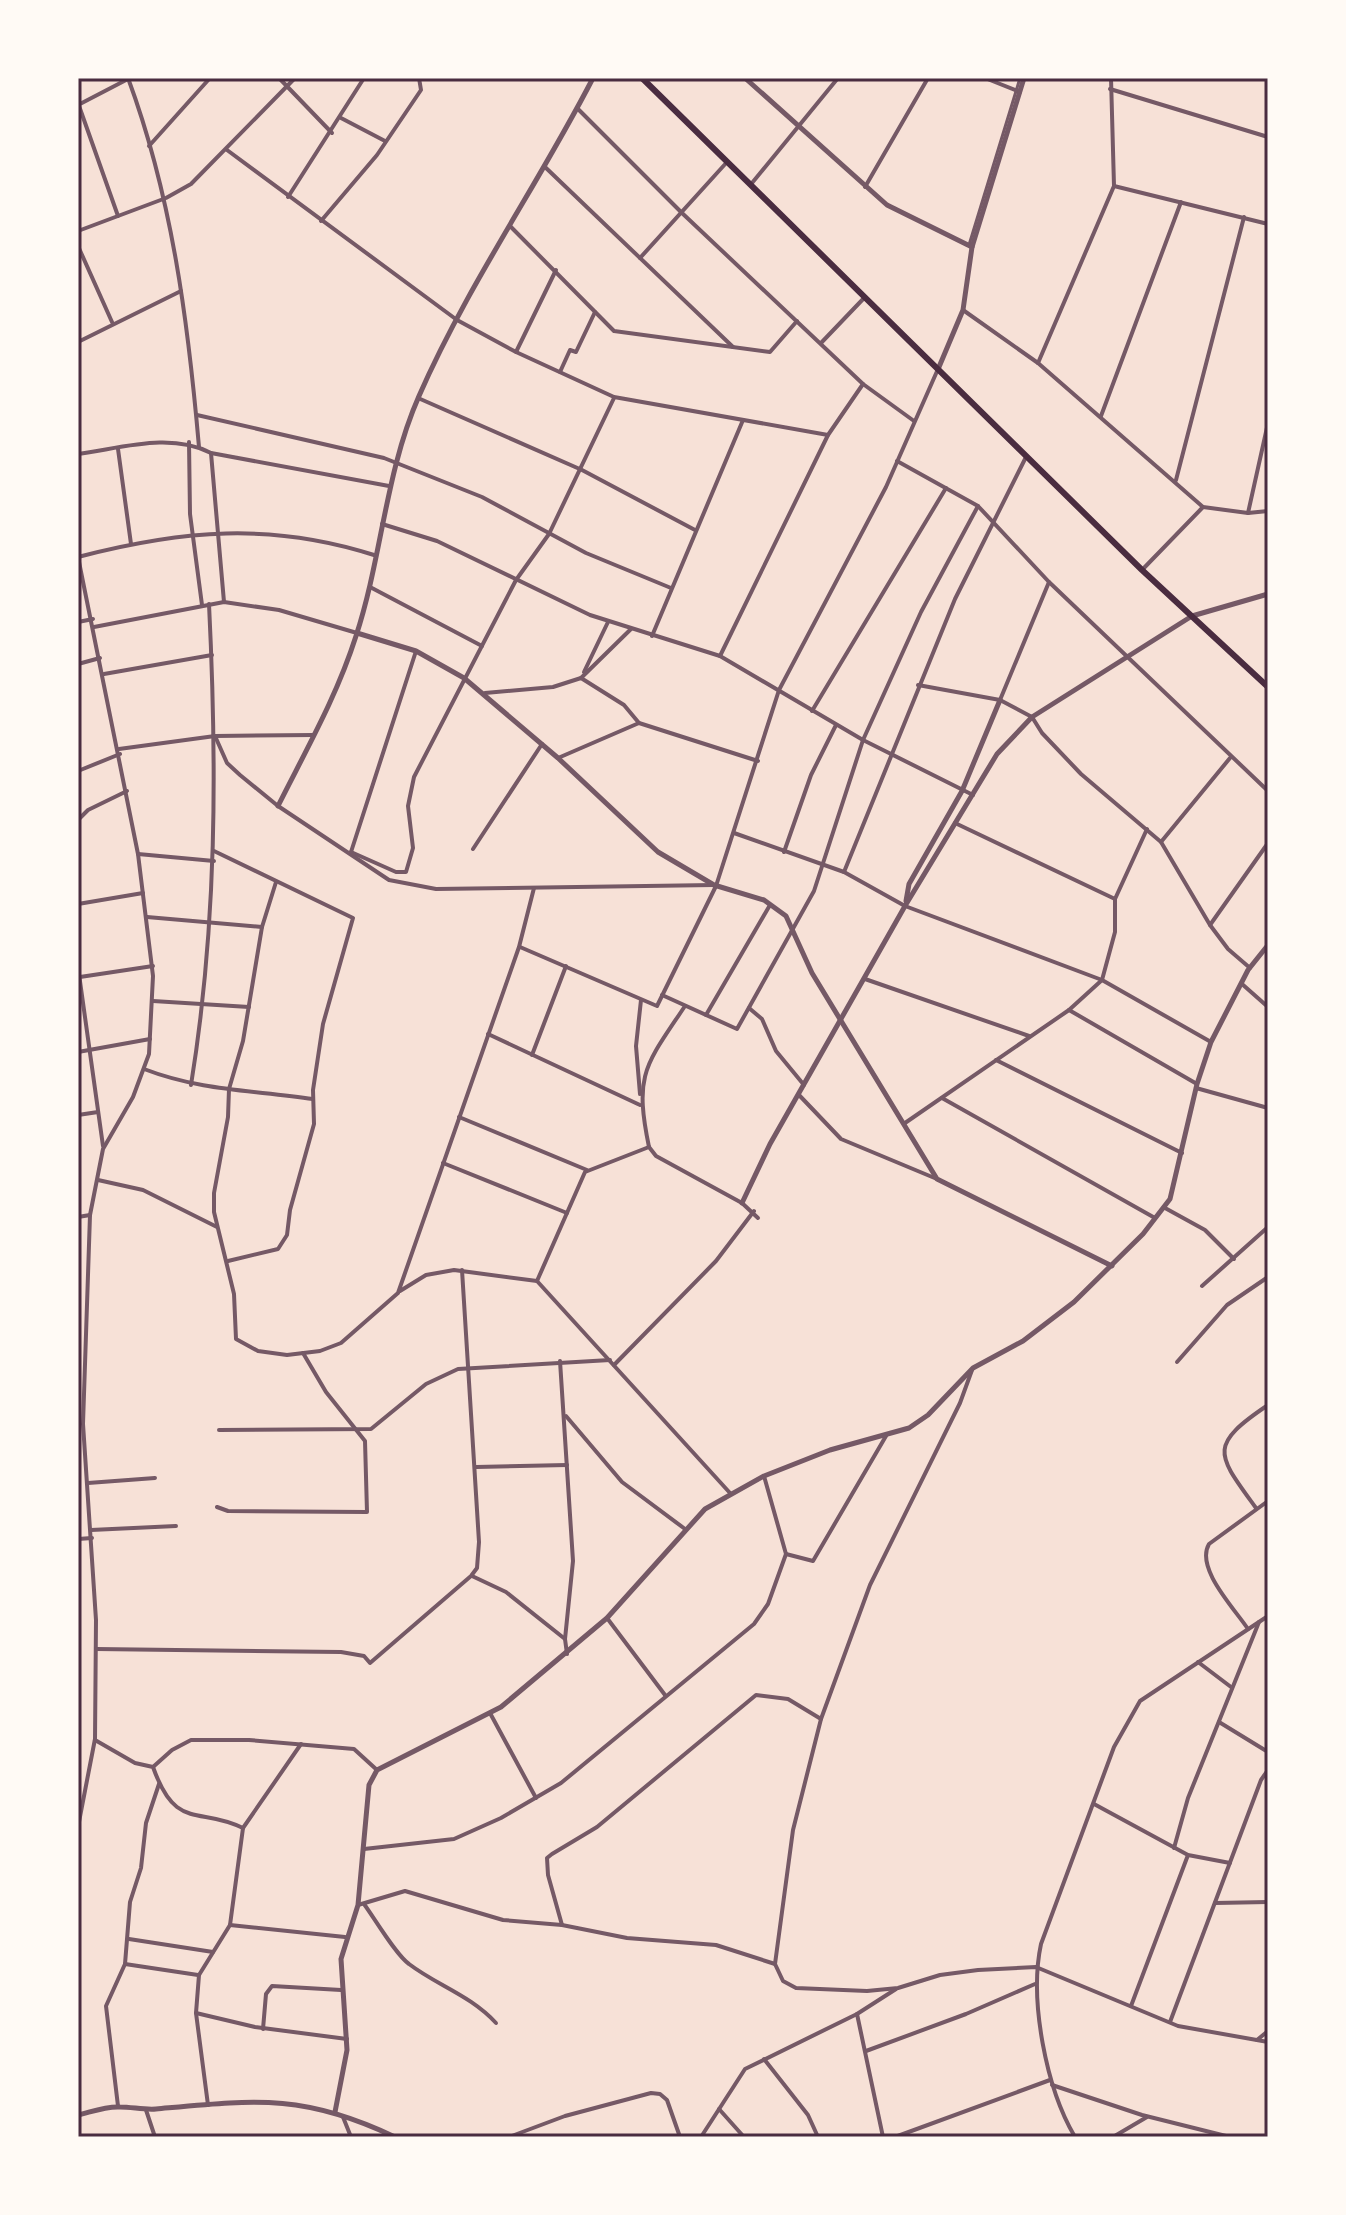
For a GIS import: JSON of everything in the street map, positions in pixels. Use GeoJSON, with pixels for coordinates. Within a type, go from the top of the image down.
{"type":"FeatureCollection","features":[{"type":"Feature","properties":{"kind":"main road"},"geometry":{"type":"LineString","coordinates":[[642,78],[1142,570],[1268,687]]}},
{"type":"Feature","properties":{"kind":"street"},"geometry":{"type":"LineString","coordinates":[[118,216],[78,104],[128,78],[166,198],[181,291],[199,447]]}},
{"type":"Feature","properties":{"kind":"street"},"geometry":{"type":"LineString","coordinates":[[198,78],[202,86]]}},
{"type":"Feature","properties":{"kind":"street"},"geometry":{"type":"LineString","coordinates":[[149,146],[210,78]]}},
{"type":"Feature","properties":{"kind":"street"},"geometry":{"type":"LineString","coordinates":[[279,78],[332,133]]}},
{"type":"Feature","properties":{"kind":"street"},"geometry":{"type":"LineString","coordinates":[[78,231],[166,198],[196,180],[295,78]]}},
{"type":"Feature","properties":{"kind":"street"},"geometry":{"type":"LineString","coordinates":[[288,197],[332,133],[364,78]]}},
{"type":"Feature","properties":{"kind":"street"},"geometry":{"type":"LineString","coordinates":[[321,221],[385,142],[421,90],[419,78]]}},
{"type":"Feature","properties":{"kind":"street"},"geometry":{"type":"LineString","coordinates":[[278,806],[340,681],[357,633],[389,486],[418,398],[457,320],[593,78]]}},
{"type":"Feature","properties":{"kind":"street"},"geometry":{"type":"LineString","coordinates":[[745,78],[753,81],[799,130],[887,205],[970,246]]}},
{"type":"Feature","properties":{"kind":"street"},"geometry":{"type":"LineString","coordinates":[[752,183],[799,130],[838,78]]}},
{"type":"Feature","properties":{"kind":"street"},"geometry":{"type":"LineString","coordinates":[[865,187],[928,78]]}},
{"type":"Feature","properties":{"kind":"street"},"geometry":{"type":"LineString","coordinates":[[985,78],[1018,92]]}},
{"type":"Feature","properties":{"kind":"street"},"geometry":{"type":"LineString","coordinates":[[519,947],[657,1006],[715,885],[779,690],[897,461],[963,310],[970,246],[1022,78]]}},
{"type":"Feature","properties":{"kind":"street"},"geometry":{"type":"LineString","coordinates":[[1038,363],[1114,186],[1111,78]]}},
{"type":"Feature","properties":{"kind":"street"},"geometry":{"type":"LineString","coordinates":[[1110,89],[1268,137]]}},
{"type":"Feature","properties":{"kind":"street"},"geometry":{"type":"LineString","coordinates":[[577,108],[682,213],[863,384],[914,421]]}},
{"type":"Feature","properties":{"kind":"street"},"geometry":{"type":"LineString","coordinates":[[341,118],[385,142]]}},
{"type":"Feature","properties":{"kind":"street"},"geometry":{"type":"LineString","coordinates":[[227,150],[457,320],[516,352],[614,397],[828,435]]}},
{"type":"Feature","properties":{"kind":"street"},"geometry":{"type":"LineString","coordinates":[[640,258],[728,161]]}},
{"type":"Feature","properties":{"kind":"street"},"geometry":{"type":"LineString","coordinates":[[545,167],[733,347]]}},
{"type":"Feature","properties":{"kind":"street"},"geometry":{"type":"LineString","coordinates":[[1114,186],[1268,224]]}},
{"type":"Feature","properties":{"kind":"street"},"geometry":{"type":"LineString","coordinates":[[1101,416],[1181,202]]}},
{"type":"Feature","properties":{"kind":"street"},"geometry":{"type":"LineString","coordinates":[[1176,480],[1244,217]]}},
{"type":"Feature","properties":{"kind":"street"},"geometry":{"type":"LineString","coordinates":[[511,227],[614,331],[770,352],[798,321]]}},
{"type":"Feature","properties":{"kind":"street"},"geometry":{"type":"LineString","coordinates":[[78,246],[112,322]]}},
{"type":"Feature","properties":{"kind":"street"},"geometry":{"type":"LineString","coordinates":[[516,352],[556,270]]}},
{"type":"Feature","properties":{"kind":"street"},"geometry":{"type":"LineString","coordinates":[[78,342],[112,322],[181,291]]}},
{"type":"Feature","properties":{"kind":"street"},"geometry":{"type":"LineString","coordinates":[[821,343],[865,297]]}},
{"type":"Feature","properties":{"kind":"street"},"geometry":{"type":"LineString","coordinates":[[963,310],[1038,363],[1176,480],[1203,507],[1248,513],[1268,511]]}},
{"type":"Feature","properties":{"kind":"street"},"geometry":{"type":"LineString","coordinates":[[560,372],[570,350],[576,352],[595,312]]}},
{"type":"Feature","properties":{"kind":"street"},"geometry":{"type":"LineString","coordinates":[[720,656],[828,435],[863,384]]}},
{"type":"Feature","properties":{"kind":"street"},"geometry":{"type":"LineString","coordinates":[[351,852],[396,872],[406,872],[413,848],[408,806],[414,777],[516,580],[549,534],[614,397]]}},
{"type":"Feature","properties":{"kind":"street"},"geometry":{"type":"LineString","coordinates":[[418,398],[582,470],[695,530]]}},
{"type":"Feature","properties":{"kind":"street"},"geometry":{"type":"LineString","coordinates":[[197,415],[337,445],[396,462],[508,508],[549,534],[671,588]]}},
{"type":"Feature","properties":{"kind":"street"},"geometry":{"type":"LineString","coordinates":[[652,636],[744,419]]}},
{"type":"Feature","properties":{"kind":"street"},"geometry":{"type":"LineString","coordinates":[[1248,513],[1268,423]]}},
{"type":"Feature","properties":{"kind":"street"},"geometry":{"type":"LineString","coordinates":[[78,454],[189,442],[211,453],[389,486]]}},
{"type":"Feature","properties":{"kind":"street"},"geometry":{"type":"LineString","coordinates":[[189,442],[193,535],[202,605]]}},
{"type":"Feature","properties":{"kind":"street"},"geometry":{"type":"LineString","coordinates":[[118,449],[131,544]]}},
{"type":"Feature","properties":{"kind":"street"},"geometry":{"type":"LineString","coordinates":[[211,453],[224,602]]}},
{"type":"Feature","properties":{"kind":"street"},"geometry":{"type":"LineString","coordinates":[[844,872],[918,685],[993,521],[1027,455]]}},
{"type":"Feature","properties":{"kind":"street"},"geometry":{"type":"LineString","coordinates":[[897,461],[978,506],[1049,582],[1230,758],[1267,789]]}},
{"type":"Feature","properties":{"kind":"street"},"geometry":{"type":"LineString","coordinates":[[812,711],[946,488]]}},
{"type":"Feature","properties":{"kind":"street"},"geometry":{"type":"LineString","coordinates":[[662,995],[737,1029],[814,891],[863,740],[921,612],[978,506]]}},
{"type":"Feature","properties":{"kind":"street"},"geometry":{"type":"LineString","coordinates":[[1142,570],[1203,507]]}},
{"type":"Feature","properties":{"kind":"street"},"geometry":{"type":"LineString","coordinates":[[381,524],[437,541],[609,621],[720,656],[890,755],[973,795]]}},
{"type":"Feature","properties":{"kind":"street"},"geometry":{"type":"LineString","coordinates":[[103,1149],[144,1069],[152,1038],[153,966],[120,751],[78,557],[131,544],[241,531],[374,555]]}},
{"type":"Feature","properties":{"kind":"street"},"geometry":{"type":"LineString","coordinates":[[905,906],[909,884],[962,791],[1049,582]]}},
{"type":"Feature","properties":{"kind":"street"},"geometry":{"type":"LineString","coordinates":[[368,586],[414,607],[482,646]]}},
{"type":"Feature","properties":{"kind":"street"},"geometry":{"type":"LineString","coordinates":[[742,1203],[798,1094],[843,1020],[905,906],[997,754],[1032,717],[1130,658],[1192,616],[1268,594]]}},
{"type":"Feature","properties":{"kind":"street"},"geometry":{"type":"LineString","coordinates":[[94,627],[224,602],[279,610],[416,651],[464,678],[558,758],[658,852],[715,885],[770,905],[786,916],[812,973],[937,1179]]}},
{"type":"Feature","properties":{"kind":"street"},"geometry":{"type":"LineString","coordinates":[[191,1085],[205,1004],[212,921],[214,844],[211,778],[215,736],[209,604]]}},
{"type":"Feature","properties":{"kind":"street"},"geometry":{"type":"LineString","coordinates":[[78,622],[93,619]]}},
{"type":"Feature","properties":{"kind":"street"},"geometry":{"type":"LineString","coordinates":[[581,678],[609,621]]}},
{"type":"Feature","properties":{"kind":"street"},"geometry":{"type":"LineString","coordinates":[[485,693],[553,687],[581,678],[631,629]]}},
{"type":"Feature","properties":{"kind":"street"},"geometry":{"type":"LineString","coordinates":[[351,852],[416,651]]}},
{"type":"Feature","properties":{"kind":"street"},"geometry":{"type":"LineString","coordinates":[[104,674],[212,655]]}},
{"type":"Feature","properties":{"kind":"street"},"geometry":{"type":"LineString","coordinates":[[78,664],[100,658]]}},
{"type":"Feature","properties":{"kind":"street"},"geometry":{"type":"LineString","coordinates":[[581,678],[624,705],[639,723],[758,761]]}},
{"type":"Feature","properties":{"kind":"street"},"geometry":{"type":"LineString","coordinates":[[918,685],[1000,700],[1032,717],[1042,733],[1081,774],[1161,842],[1210,925],[1228,949],[1250,968]]}},
{"type":"Feature","properties":{"kind":"street"},"geometry":{"type":"LineString","coordinates":[[558,758],[639,723]]}},
{"type":"Feature","properties":{"kind":"street"},"geometry":{"type":"LineString","coordinates":[[784,852],[811,775],[836,725]]}},
{"type":"Feature","properties":{"kind":"street"},"geometry":{"type":"LineString","coordinates":[[78,771],[120,751],[215,736],[314,735]]}},
{"type":"Feature","properties":{"kind":"street"},"geometry":{"type":"LineString","coordinates":[[215,736],[227,763],[278,806],[351,852],[380,875],[410,886],[436,889],[715,885]]}},
{"type":"Feature","properties":{"kind":"street"},"geometry":{"type":"LineString","coordinates":[[473,849],[542,744]]}},
{"type":"Feature","properties":{"kind":"street"},"geometry":{"type":"LineString","coordinates":[[1161,842],[1230,758]]}},
{"type":"Feature","properties":{"kind":"street"},"geometry":{"type":"LineString","coordinates":[[78,820],[88,810],[127,791]]}},
{"type":"Feature","properties":{"kind":"street"},"geometry":{"type":"LineString","coordinates":[[955,823],[1115,899]]}},
{"type":"Feature","properties":{"kind":"street"},"geometry":{"type":"LineString","coordinates":[[905,1123],[1069,1010],[1102,980],[1115,932],[1115,899],[1147,829]]}},
{"type":"Feature","properties":{"kind":"street"},"geometry":{"type":"LineString","coordinates":[[734,833],[844,872],[905,906],[1102,980],[1211,1042]]}},
{"type":"Feature","properties":{"kind":"street"},"geometry":{"type":"LineString","coordinates":[[1210,925],[1268,843]]}},
{"type":"Feature","properties":{"kind":"street"},"geometry":{"type":"LineString","coordinates":[[214,851],[353,918],[323,1024],[313,1099],[314,1124],[283,1245],[256,1257],[228,1262]]}},
{"type":"Feature","properties":{"kind":"street"},"geometry":{"type":"LineString","coordinates":[[138,854],[214,861]]}},
{"type":"Feature","properties":{"kind":"street"},"geometry":{"type":"LineString","coordinates":[[276,882],[262,927],[249,1007],[229,1089],[228,1117],[214,1193],[217,1227],[234,1294],[236,1339],[258,1351],[303,1353],[341,1343],[398,1293],[438,1271],[462,1270],[537,1281],[730,1493]]}},
{"type":"Feature","properties":{"kind":"street"},"geometry":{"type":"LineString","coordinates":[[398,1293],[519,947],[534,888]]}},
{"type":"Feature","properties":{"kind":"street"},"geometry":{"type":"LineString","coordinates":[[78,904],[144,893]]}},
{"type":"Feature","properties":{"kind":"street"},"geometry":{"type":"LineString","coordinates":[[706,1015],[770,905]]}},
{"type":"Feature","properties":{"kind":"street"},"geometry":{"type":"LineString","coordinates":[[147,917],[262,927]]}},
{"type":"Feature","properties":{"kind":"street"},"geometry":{"type":"LineString","coordinates":[[335,2112],[347,2039],[341,1990],[345,1937],[361,1904],[369,1785],[377,1770],[490,1713],[567,1654],[607,1618],[705,1509],[764,1476],[830,1450],[886,1436],[928,1415],[973,1368],[1048,1324],[1112,1266],[1157,1219],[1176,1186],[1197,1086],[1211,1042],[1250,968],[1268,945]]}},
{"type":"Feature","properties":{"kind":"street"},"geometry":{"type":"LineString","coordinates":[[79,977],[153,966]]}},
{"type":"Feature","properties":{"kind":"street"},"geometry":{"type":"LineString","coordinates":[[532,1055],[566,966]]}},
{"type":"Feature","properties":{"kind":"street"},"geometry":{"type":"LineString","coordinates":[[78,967],[103,1149],[90,1215],[80,1425],[92,1538],[95,1739],[78,1827]]}},
{"type":"Feature","properties":{"kind":"street"},"geometry":{"type":"LineString","coordinates":[[865,979],[1029,1036]]}},
{"type":"Feature","properties":{"kind":"street"},"geometry":{"type":"LineString","coordinates":[[1242,984],[1268,1007]]}},
{"type":"Feature","properties":{"kind":"street"},"geometry":{"type":"LineString","coordinates":[[219,1430],[371,1429],[426,1384],[458,1369],[560,1361],[612,1363],[716,1261],[757,1214],[656,1156],[649,1147],[640,1105],[636,1046],[642,999]]}},
{"type":"Feature","properties":{"kind":"street"},"geometry":{"type":"LineString","coordinates":[[153,1001],[249,1007]]}},
{"type":"Feature","properties":{"kind":"street"},"geometry":{"type":"LineString","coordinates":[[640,1105],[644,1075],[685,1006]]}},
{"type":"Feature","properties":{"kind":"street"},"geometry":{"type":"LineString","coordinates":[[749,1008],[762,1019],[776,1051],[804,1085]]}},
{"type":"Feature","properties":{"kind":"street"},"geometry":{"type":"LineString","coordinates":[[1069,1010],[1197,1086],[1268,1108]]}},
{"type":"Feature","properties":{"kind":"street"},"geometry":{"type":"LineString","coordinates":[[488,1034],[640,1105]]}},
{"type":"Feature","properties":{"kind":"street"},"geometry":{"type":"LineString","coordinates":[[78,1052],[152,1038]]}},
{"type":"Feature","properties":{"kind":"street"},"geometry":{"type":"LineString","coordinates":[[996,1060],[1182,1153]]}},
{"type":"Feature","properties":{"kind":"street"},"geometry":{"type":"LineString","coordinates":[[144,1069],[191,1085],[313,1099]]}},
{"type":"Feature","properties":{"kind":"street"},"geometry":{"type":"LineString","coordinates":[[798,1094],[834,1135],[937,1179],[1112,1266]]}},
{"type":"Feature","properties":{"kind":"street"},"geometry":{"type":"LineString","coordinates":[[942,1098],[1157,1219]]}},
{"type":"Feature","properties":{"kind":"street"},"geometry":{"type":"LineString","coordinates":[[78,1115],[98,1112]]}},
{"type":"Feature","properties":{"kind":"street"},"geometry":{"type":"LineString","coordinates":[[459,1117],[587,1170],[649,1147]]}},
{"type":"Feature","properties":{"kind":"street"},"geometry":{"type":"LineString","coordinates":[[443,1163],[567,1213]]}},
{"type":"Feature","properties":{"kind":"street"},"geometry":{"type":"LineString","coordinates":[[537,1281],[587,1170]]}},
{"type":"Feature","properties":{"kind":"street"},"geometry":{"type":"LineString","coordinates":[[98,1180],[143,1190],[217,1227]]}},
{"type":"Feature","properties":{"kind":"street"},"geometry":{"type":"LineString","coordinates":[[1165,1208],[1205,1230],[1234,1259]]}},
{"type":"Feature","properties":{"kind":"street"},"geometry":{"type":"LineString","coordinates":[[78,1217],[90,1215]]}},
{"type":"Feature","properties":{"kind":"street"},"geometry":{"type":"LineString","coordinates":[[1202,1286],[1268,1227]]}},
{"type":"Feature","properties":{"kind":"street"},"geometry":{"type":"LineString","coordinates":[[96,1649],[341,1652],[364,1656],[370,1663],[471,1576],[479,1553],[462,1270]]}},
{"type":"Feature","properties":{"kind":"street"},"geometry":{"type":"LineString","coordinates":[[1177,1362],[1227,1305],[1268,1277]]}},
{"type":"Feature","properties":{"kind":"street"},"geometry":{"type":"LineString","coordinates":[[78,1334],[85,1334]]}},
{"type":"Feature","properties":{"kind":"street"},"geometry":{"type":"LineString","coordinates":[[217,1507],[228,1511],[367,1512],[365,1441],[326,1392],[303,1353]]}},
{"type":"Feature","properties":{"kind":"street"},"geometry":{"type":"LineString","coordinates":[[560,1361],[573,1561],[565,1639],[567,1654]]}},
{"type":"Feature","properties":{"kind":"street"},"geometry":{"type":"LineString","coordinates":[[898,1988],[796,1988],[783,1981],[775,1964],[793,1830],[821,1719],[870,1585],[960,1403],[973,1368]]}},
{"type":"Feature","properties":{"kind":"street"},"geometry":{"type":"LineString","coordinates":[[1256,1509],[1229,1471],[1223,1450],[1230,1434],[1268,1405]]}},
{"type":"Feature","properties":{"kind":"street"},"geometry":{"type":"LineString","coordinates":[[565,1414],[622,1482],[685,1529]]}},
{"type":"Feature","properties":{"kind":"street"},"geometry":{"type":"LineString","coordinates":[[786,1554],[813,1561],[886,1436]]}},
{"type":"Feature","properties":{"kind":"street"},"geometry":{"type":"LineString","coordinates":[[476,1467],[567,1465]]}},
{"type":"Feature","properties":{"kind":"street"},"geometry":{"type":"LineString","coordinates":[[364,1849],[454,1839],[536,1798],[561,1783],[762,1615],[786,1554],[764,1476]]}},
{"type":"Feature","properties":{"kind":"street"},"geometry":{"type":"LineString","coordinates":[[88,1483],[155,1478]]}},
{"type":"Feature","properties":{"kind":"street"},"geometry":{"type":"LineString","coordinates":[[1248,1629],[1204,1558],[1209,1544],[1268,1501]]}},
{"type":"Feature","properties":{"kind":"street"},"geometry":{"type":"LineString","coordinates":[[91,1530],[176,1526]]}},
{"type":"Feature","properties":{"kind":"street"},"geometry":{"type":"LineString","coordinates":[[78,1539],[92,1538]]}},
{"type":"Feature","properties":{"kind":"street"},"geometry":{"type":"LineString","coordinates":[[471,1576],[506,1592],[565,1639]]}},
{"type":"Feature","properties":{"kind":"street"},"geometry":{"type":"LineString","coordinates":[[1075,2137],[1051,2082],[1036,1983],[1041,1944],[1114,1747],[1140,1701],[1268,1616]]}},
{"type":"Feature","properties":{"kind":"street"},"geometry":{"type":"LineString","coordinates":[[607,1618],[665,1695]]}},
{"type":"Feature","properties":{"kind":"street"},"geometry":{"type":"LineString","coordinates":[[1174,1848],[1188,1798],[1259,1622]]}},
{"type":"Feature","properties":{"kind":"street"},"geometry":{"type":"LineString","coordinates":[[1197,1662],[1231,1687]]}},
{"type":"Feature","properties":{"kind":"street"},"geometry":{"type":"LineString","coordinates":[[562,1925],[548,1875],[547,1858],[552,1854],[597,1827],[756,1695],[788,1699],[821,1719]]}},
{"type":"Feature","properties":{"kind":"street"},"geometry":{"type":"LineString","coordinates":[[490,1713],[536,1798]]}},
{"type":"Feature","properties":{"kind":"street"},"geometry":{"type":"LineString","coordinates":[[1219,1722],[1268,1752]]}},
{"type":"Feature","properties":{"kind":"street"},"geometry":{"type":"LineString","coordinates":[[95,1739],[135,1763],[153,1767]]}},
{"type":"Feature","properties":{"kind":"street"},"geometry":{"type":"LineString","coordinates":[[153,1767],[172,1750],[191,1740],[354,1749],[377,1770]]}},
{"type":"Feature","properties":{"kind":"street"},"geometry":{"type":"LineString","coordinates":[[208,2105],[196,2013],[199,1975],[230,1925],[243,1828],[301,1744]]}},
{"type":"Feature","properties":{"kind":"street"},"geometry":{"type":"LineString","coordinates":[[153,1767],[159,1784],[174,1803],[191,1816],[243,1828]]}},
{"type":"Feature","properties":{"kind":"street"},"geometry":{"type":"LineString","coordinates":[[1170,2022],[1261,1780],[1268,1770]]}},
{"type":"Feature","properties":{"kind":"street"},"geometry":{"type":"LineString","coordinates":[[118,2106],[106,2006],[125,1964],[130,1902],[141,1868],[146,1823],[159,1784]]}},
{"type":"Feature","properties":{"kind":"street"},"geometry":{"type":"LineString","coordinates":[[1094,1804],[1188,1855],[1230,1863]]}},
{"type":"Feature","properties":{"kind":"street"},"geometry":{"type":"LineString","coordinates":[[1131,2006],[1188,1855]]}},
{"type":"Feature","properties":{"kind":"street"},"geometry":{"type":"LineString","coordinates":[[361,1904],[405,1891],[503,1920],[562,1925],[627,1938],[716,1945],[775,1964]]}},
{"type":"Feature","properties":{"kind":"street"},"geometry":{"type":"LineString","coordinates":[[1215,1903],[1268,1902]]}},
{"type":"Feature","properties":{"kind":"street"},"geometry":{"type":"LineString","coordinates":[[361,1904],[403,1959],[436,1982],[461,1992],[496,2023]]}},
{"type":"Feature","properties":{"kind":"street"},"geometry":{"type":"LineString","coordinates":[[230,1925],[345,1937]]}},
{"type":"Feature","properties":{"kind":"street"},"geometry":{"type":"LineString","coordinates":[[129,1939],[213,1952]]}},
{"type":"Feature","properties":{"kind":"street"},"geometry":{"type":"LineString","coordinates":[[125,1964],[199,1975]]}},
{"type":"Feature","properties":{"kind":"street"},"geometry":{"type":"LineString","coordinates":[[701,2137],[745,2069],[857,2014],[898,1988],[940,1975],[1036,1967],[1170,2022],[1268,2042]]}},
{"type":"Feature","properties":{"kind":"street"},"geometry":{"type":"LineString","coordinates":[[866,2051],[966,2014],[1036,1983]]}},
{"type":"Feature","properties":{"kind":"street"},"geometry":{"type":"LineString","coordinates":[[263,2029],[266,1994],[272,1986],[341,1990]]}},
{"type":"Feature","properties":{"kind":"street"},"geometry":{"type":"LineString","coordinates":[[196,2013],[263,2029],[347,2039]]}},
{"type":"Feature","properties":{"kind":"street"},"geometry":{"type":"LineString","coordinates":[[857,2014],[883,2137]]}},
{"type":"Feature","properties":{"kind":"street"},"geometry":{"type":"LineString","coordinates":[[1257,2040],[1268,2031]]}},
{"type":"Feature","properties":{"kind":"street"},"geometry":{"type":"LineString","coordinates":[[764,2059],[808,2115],[818,2137]]}},
{"type":"Feature","properties":{"kind":"street"},"geometry":{"type":"LineString","coordinates":[[895,2137],[1051,2082],[1147,2117],[1230,2137]]}},
{"type":"Feature","properties":{"kind":"street"},"geometry":{"type":"LineString","coordinates":[[509,2137],[565,2116],[656,2093],[667,2100],[680,2137]]}},
{"type":"Feature","properties":{"kind":"street"},"geometry":{"type":"LineString","coordinates":[[78,2115],[118,2106],[146,2110],[277,2101],[335,2112],[395,2137]]}},
{"type":"Feature","properties":{"kind":"street"},"geometry":{"type":"LineString","coordinates":[[719,2109],[744,2137]]}},
{"type":"Feature","properties":{"kind":"street"},"geometry":{"type":"LineString","coordinates":[[146,2110],[155,2137]]}},
{"type":"Feature","properties":{"kind":"street"},"geometry":{"type":"LineString","coordinates":[[342,2115],[351,2137]]}},
{"type":"Feature","properties":{"kind":"street"},"geometry":{"type":"LineString","coordinates":[[1113,2137],[1147,2117]]}}]}
